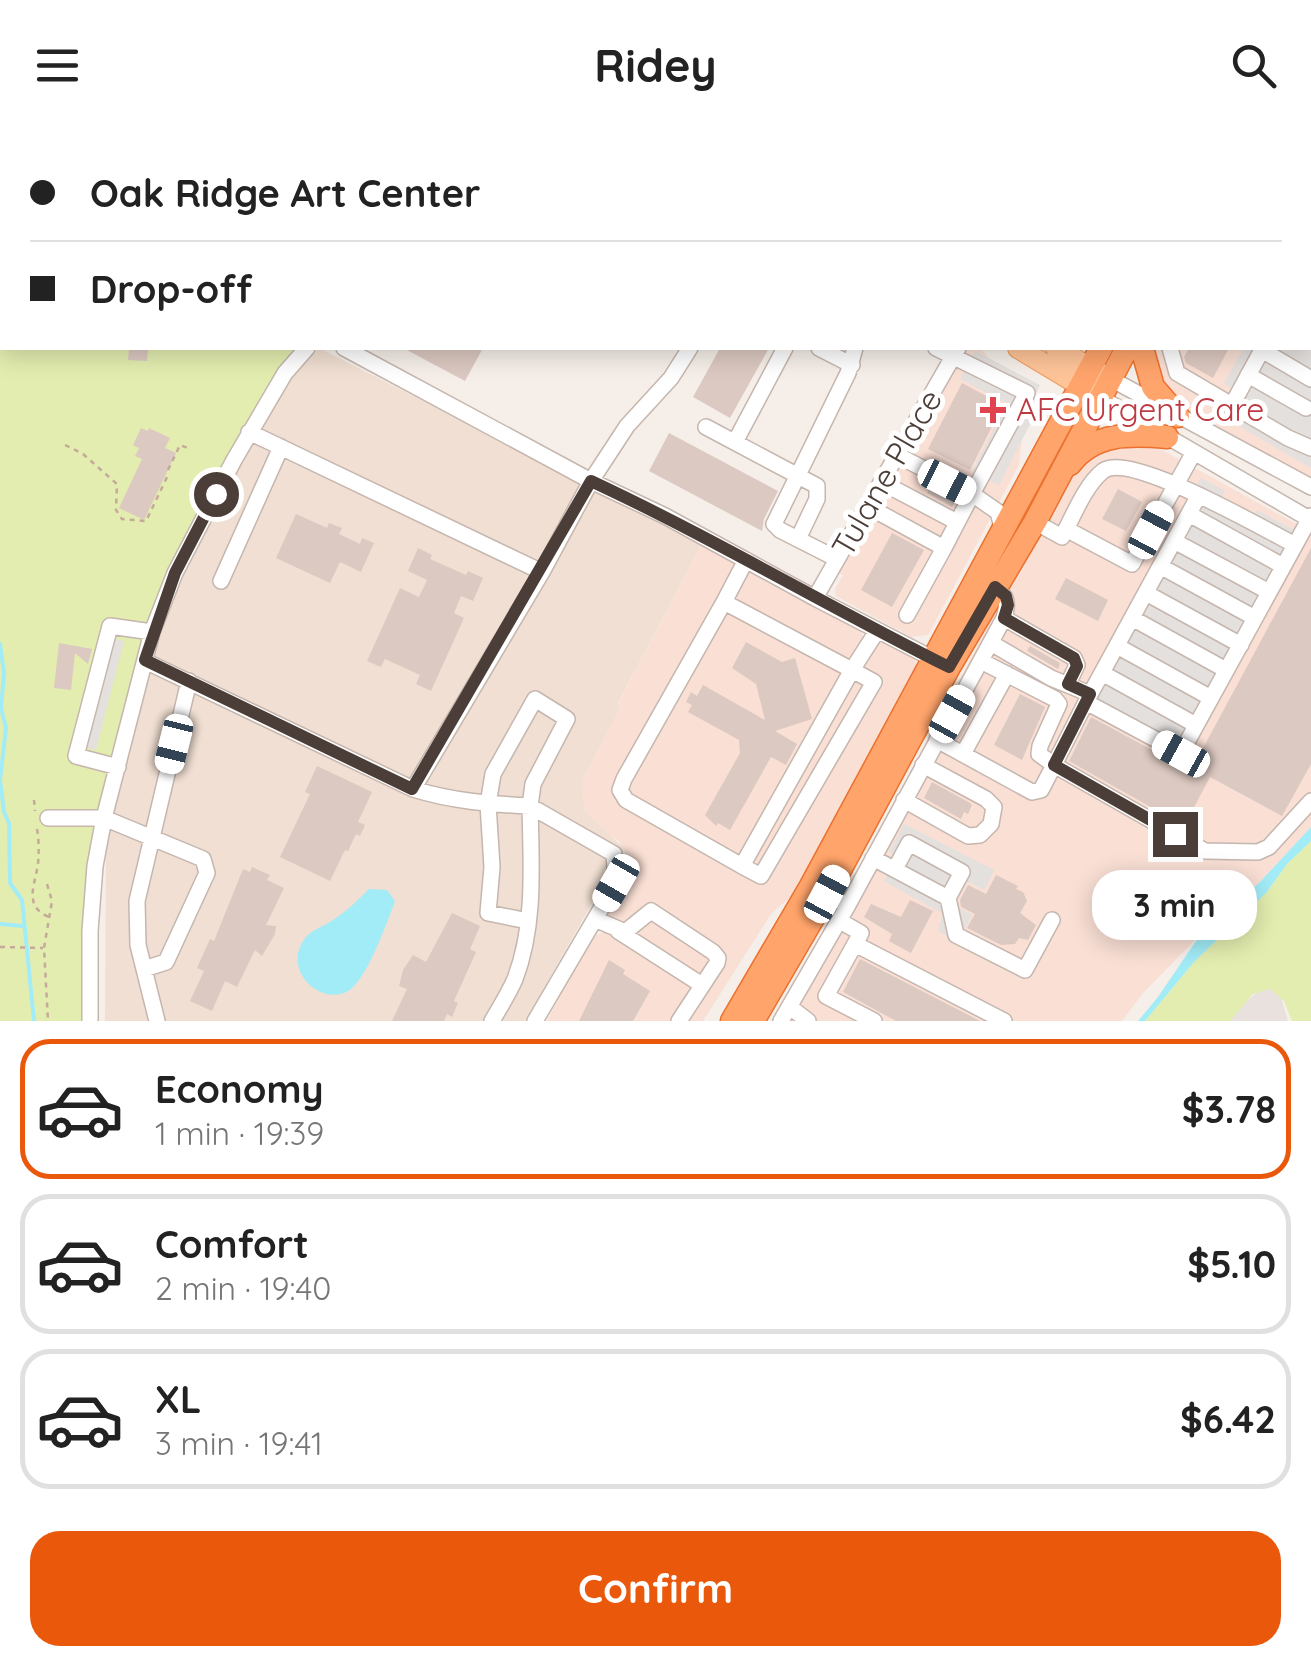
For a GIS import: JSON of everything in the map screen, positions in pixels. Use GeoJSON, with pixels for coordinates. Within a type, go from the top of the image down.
{"type":"FeatureCollection","features":[{"type":"Feature","properties":{"kind":"highway"},"geometry":{"type":"LineString","coordinates":[[986,582],[1003,531],[1024,493],[1097,376],[1125,350]]}},
{"type":"Feature","properties":{"kind":"highway"},"geometry":{"type":"LineString","coordinates":[[1050,491],[1080,450],[1110,437],[1173,427],[1153,387],[1143,350]]}},
{"type":"Feature","properties":{"kind":"highway"},"geometry":{"type":"LineString","coordinates":[[753,1021],[819,890],[986,582],[1035,522],[1097,376]]}},
{"type":"Feature","properties":{"kind":"highway"},"geometry":{"type":"LineString","coordinates":[[732,1021],[819,890]]}},
{"type":"Feature","properties":{"kind":"main road"},"geometry":{"type":"LineString","coordinates":[[1024,350],[1097,376]]}},
{"type":"Feature","properties":{"kind":"main road"},"geometry":{"type":"LineString","coordinates":[[1059,350],[1097,376]]}},
{"type":"Feature","properties":{"kind":"street"},"geometry":{"type":"LineString","coordinates":[[90,1021],[95,866],[152,632],[175,573],[249,432],[305,350]]}},
{"type":"Feature","properties":{"kind":"street"},"geometry":{"type":"LineString","coordinates":[[348,350],[941,663]]}},
{"type":"Feature","properties":{"kind":"street"},"geometry":{"type":"LineString","coordinates":[[412,789],[542,572],[591,481],[627,426],[671,378],[689,350]]}},
{"type":"Feature","properties":{"kind":"street"},"geometry":{"type":"LineString","coordinates":[[735,442],[784,350]]}},
{"type":"Feature","properties":{"kind":"street"},"geometry":{"type":"LineString","coordinates":[[823,350],[852,364]]}},
{"type":"Feature","properties":{"kind":"street"},"geometry":{"type":"LineString","coordinates":[[837,559],[774,524],[852,364],[855,350]]}},
{"type":"Feature","properties":{"kind":"street"},"geometry":{"type":"LineString","coordinates":[[1171,350],[1177,373],[1311,448]]}},
{"type":"Feature","properties":{"kind":"street"},"geometry":{"type":"LineString","coordinates":[[1232,405],[1261,350]]}},
{"type":"Feature","properties":{"kind":"street"},"geometry":{"type":"LineString","coordinates":[[1264,350],[1311,379]]}},
{"type":"Feature","properties":{"kind":"street"},"geometry":{"type":"LineString","coordinates":[[907,615],[1027,393],[956,352]]}},
{"type":"Feature","properties":{"kind":"street","name":"Tulane Place"},"geometry":{"type":"LineString","coordinates":[[815,598],[956,352]]}},
{"type":"Feature","properties":{"kind":"street"},"geometry":{"type":"LineString","coordinates":[[1248,374],[1306,408]]}},
{"type":"Feature","properties":{"kind":"street"},"geometry":{"type":"LineString","coordinates":[[1097,376],[1173,427],[1311,487]]}},
{"type":"Feature","properties":{"kind":"street"},"geometry":{"type":"LineString","coordinates":[[706,427],[818,486],[820,492],[798,540]]}},
{"type":"Feature","properties":{"kind":"street"},"geometry":{"type":"LineString","coordinates":[[991,643],[1068,684],[1181,754],[1283,566],[1301,543],[1310,518],[1194,452],[1173,427]]}},
{"type":"Feature","properties":{"kind":"street"},"geometry":{"type":"LineString","coordinates":[[249,432],[542,572]]}},
{"type":"Feature","properties":{"kind":"street"},"geometry":{"type":"LineString","coordinates":[[221,581],[281,447]]}},
{"type":"Feature","properties":{"kind":"street"},"geometry":{"type":"LineString","coordinates":[[1066,530],[1132,564],[1194,452]]}},
{"type":"Feature","properties":{"kind":"street"},"geometry":{"type":"LineString","coordinates":[[896,455],[974,492],[1007,498],[1024,493]]}},
{"type":"Feature","properties":{"kind":"street"},"geometry":{"type":"LineString","coordinates":[[1035,522],[1062,537],[1094,482],[1114,466],[1175,485],[1301,543]]}},
{"type":"Feature","properties":{"kind":"street"},"geometry":{"type":"LineString","coordinates":[[882,482],[958,522]]}},
{"type":"Feature","properties":{"kind":"street"},"geometry":{"type":"LineString","coordinates":[[974,492],[998,512],[1003,531]]}},
{"type":"Feature","properties":{"kind":"street"},"geometry":{"type":"LineString","coordinates":[[938,740],[1036,793],[1199,495]]}},
{"type":"Feature","properties":{"kind":"street"},"geometry":{"type":"LineString","coordinates":[[868,506],[944,548]]}},
{"type":"Feature","properties":{"kind":"street"},"geometry":{"type":"LineString","coordinates":[[1188,514],[1283,566]]}},
{"type":"Feature","properties":{"kind":"street"},"geometry":{"type":"LineString","coordinates":[[1174,540],[1269,592]]}},
{"type":"Feature","properties":{"kind":"street"},"geometry":{"type":"LineString","coordinates":[[724,602],[874,682],[761,876],[626,800],[620,790],[746,560]]}},
{"type":"Feature","properties":{"kind":"street"},"geometry":{"type":"LineString","coordinates":[[1160,566],[1255,618]]}},
{"type":"Feature","properties":{"kind":"street"},"geometry":{"type":"LineString","coordinates":[[808,1021],[786,1014],[1004,618],[1006,596],[986,582]]}},
{"type":"Feature","properties":{"kind":"street"},"geometry":{"type":"LineString","coordinates":[[1146,593],[1240,644]]}},
{"type":"Feature","properties":{"kind":"street"},"geometry":{"type":"LineString","coordinates":[[1004,618],[1074,658],[1077,666],[1068,684]]}},
{"type":"Feature","properties":{"kind":"street"},"geometry":{"type":"LineString","coordinates":[[1132,618],[1226,670]]}},
{"type":"Feature","properties":{"kind":"street"},"geometry":{"type":"LineString","coordinates":[[118,767],[76,756],[110,626],[152,632]]}},
{"type":"Feature","properties":{"kind":"street"},"geometry":{"type":"LineString","coordinates":[[742,866],[877,631]]}},
{"type":"Feature","properties":{"kind":"street"},"geometry":{"type":"LineString","coordinates":[[1117,646],[1212,698]]}},
{"type":"Feature","properties":{"kind":"street"},"geometry":{"type":"LineString","coordinates":[[145,660],[412,789],[450,800],[530,806],[614,854],[616,883],[535,1021]]}},
{"type":"Feature","properties":{"kind":"street"},"geometry":{"type":"LineString","coordinates":[[981,661],[1058,704],[1039,754],[1205,851],[1258,852],[1268,847],[1311,801]]}},
{"type":"Feature","properties":{"kind":"street"},"geometry":{"type":"LineString","coordinates":[[1102,673],[1196,725]]}},
{"type":"Feature","properties":{"kind":"street"},"geometry":{"type":"LineString","coordinates":[[964,754],[1007,674]]}},
{"type":"Feature","properties":{"kind":"street"},"geometry":{"type":"LineString","coordinates":[[157,1021],[138,945],[137,901],[189,682]]}},
{"type":"Feature","properties":{"kind":"street"},"geometry":{"type":"LineString","coordinates":[[492,1021],[515,978],[528,921],[533,784],[568,718],[535,699],[493,774],[488,804],[492,867],[488,913],[528,921]]}},
{"type":"Feature","properties":{"kind":"street"},"geometry":{"type":"LineString","coordinates":[[904,800],[968,836],[980,835],[992,824],[994,807],[986,799],[923,765]]}},
{"type":"Feature","properties":{"kind":"street"},"geometry":{"type":"LineString","coordinates":[[48,818],[104,818],[203,860],[207,873],[166,962],[144,969]]}},
{"type":"Feature","properties":{"kind":"street"},"geometry":{"type":"LineString","coordinates":[[895,869],[909,843],[962,872],[948,898],[956,935],[1025,970],[1052,920]]}},
{"type":"Feature","properties":{"kind":"street"},"geometry":{"type":"LineString","coordinates":[[874,858],[948,898]]}},
{"type":"Feature","properties":{"kind":"street"},"geometry":{"type":"LineString","coordinates":[[819,890],[848,905]]}},
{"type":"Feature","properties":{"kind":"street"},"geometry":{"type":"LineString","coordinates":[[618,931],[631,929],[644,914],[656,913],[718,958],[679,1021]]}},
{"type":"Feature","properties":{"kind":"street"},"geometry":{"type":"LineString","coordinates":[[595,919],[702,985]]}},
{"type":"Feature","properties":{"kind":"street"},"geometry":{"type":"LineString","coordinates":[[840,921],[860,933],[826,996],[874,1021]]}},
{"type":"Feature","properties":{"kind":"street"},"geometry":{"type":"LineString","coordinates":[[855,944],[1004,1021]]}},
{"type":"Feature","properties":{"kind":"path"},"geometry":{"type":"LineString","coordinates":[[64,445],[83,454],[117,484],[116,510],[122,519],[146,521],[180,446],[190,450]]}},
{"type":"Feature","properties":{"kind":"path"},"geometry":{"type":"LineString","coordinates":[[34,800],[38,839],[32,898],[37,910],[50,917]]}},
{"type":"Feature","properties":{"kind":"path"},"geometry":{"type":"LineString","coordinates":[[47,884],[52,896],[44,948],[48,1021]]}},
{"type":"Feature","properties":{"kind":"path"},"geometry":{"type":"LineString","coordinates":[[52,896],[60,894]]}},
{"type":"Feature","properties":{"kind":"path"},"geometry":{"type":"LineString","coordinates":[[0,946],[44,948]]}},
{"type":"Feature","properties":{"kind":"shaded area"},"geometry":{"type":"Polygon","coordinates":[[[323,350],[702,543],[582,780],[585,812],[623,847],[624,874],[619,885],[606,879],[525,1021],[105,1021],[106,844],[156,643],[181,572],[246,451],[292,371],[305,356],[323,350]]]}},
{"type":"Feature","properties":{"kind":"shaded area"},"geometry":{"type":"Polygon","coordinates":[[[967,350],[982,350],[1025,408],[1019,465],[928,635],[911,637],[836,596],[835,589],[843,575],[839,573],[967,350]]]}},
{"type":"Feature","properties":{"kind":"shaded area"},"geometry":{"type":"Polygon","coordinates":[[[1154,350],[1311,350],[1311,480],[1179,404],[1164,387],[1154,350]]]}},
{"type":"Feature","properties":{"kind":"shaded area"},"geometry":{"type":"Polygon","coordinates":[[[1243,350],[1311,350],[1311,468],[1218,414],[1232,389],[1224,383],[1243,350]]]}},
{"type":"Feature","properties":{"kind":"shaded area"},"geometry":{"type":"Polygon","coordinates":[[[975,351],[1040,385],[1035,395],[1043,399],[999,485],[972,471],[1007,403],[960,379],[975,351]]]}},
{"type":"Feature","properties":{"kind":"shaded area"},"geometry":{"type":"Polygon","coordinates":[[[1153,445],[1311,532],[1311,827],[1260,882],[1143,993],[1122,1021],[771,1021],[849,887],[1067,478],[1099,449],[1153,445]]]}},
{"type":"Feature","properties":{"kind":"shaded area"},"geometry":{"type":"Polygon","coordinates":[[[1201,478],[1225,491],[1216,507],[1248,525],[1257,510],[1304,535],[1189,750],[1084,693],[1201,478]]]}},
{"type":"Feature","properties":{"kind":"shaded area"},"geometry":{"type":"Polygon","coordinates":[[[702,543],[748,572],[861,631],[863,638],[880,641],[914,658],[918,669],[796,892],[771,914],[703,1021],[547,1021],[591,937],[602,933],[609,919],[607,913],[625,852],[619,841],[594,824],[585,812],[582,780],[702,543]]]}},
{"type":"Feature","properties":{"kind":"shaded area"},"geometry":{"type":"Polygon","coordinates":[[[100,635],[124,641],[96,750],[72,744],[100,635]]]}},
{"type":"Feature","properties":{"kind":"shaded area"},"geometry":{"type":"Polygon","coordinates":[[[904,824],[994,870],[985,890],[965,881],[954,905],[972,915],[954,940],[938,931],[943,914],[884,881],[896,857],[889,852],[904,824]]]}},
{"type":"Feature","properties":{"kind":"shaded area"},"geometry":{"type":"Polygon","coordinates":[[[1275,977],[1288,1021],[1228,1021],[1233,1013],[1275,977]]]}},
{"type":"Feature","properties":{"kind":"green space"},"geometry":{"type":"Polygon","coordinates":[[[0,350],[294,350],[169,572],[94,847],[85,1021],[0,1021],[0,350]]]}},
{"type":"Feature","properties":{"kind":"green space"},"geometry":{"type":"Polygon","coordinates":[[[1311,841],[1311,1021],[1292,1021],[1284,1001],[1270,989],[1253,994],[1230,1021],[1145,1021],[1194,962],[1266,893],[1287,864],[1311,841]]]}},
{"type":"Feature","properties":{"kind":"water"},"geometry":{"type":"Polygon","coordinates":[[[1311,827],[1311,841],[1287,864],[1266,893],[1194,962],[1145,1021],[1138,1021],[1198,938],[1260,882],[1311,827]]]}},
{"type":"Feature","properties":{"kind":"water"},"geometry":{"type":"Polygon","coordinates":[[[369,889],[387,890],[395,901],[382,936],[355,985],[337,995],[326,994],[307,982],[300,972],[299,949],[309,934],[343,913],[369,889]]]}},
{"type":"Feature","properties":{"kind":"building"},"geometry":{"type":"Polygon","coordinates":[[[129,350],[148,350],[147,361],[128,360],[129,350]]]}},
{"type":"Feature","properties":{"kind":"building"},"geometry":{"type":"Polygon","coordinates":[[[407,350],[482,350],[465,381],[407,350]]]}},
{"type":"Feature","properties":{"kind":"building"},"geometry":{"type":"Polygon","coordinates":[[[719,350],[768,350],[730,418],[693,397],[719,350]]]}},
{"type":"Feature","properties":{"kind":"building"},"geometry":{"type":"Polygon","coordinates":[[[1188,350],[1228,350],[1213,378],[1186,363],[1188,350]]]}},
{"type":"Feature","properties":{"kind":"building"},"geometry":{"type":"Polygon","coordinates":[[[962,383],[1003,405],[970,470],[928,449],[962,383]]]}},
{"type":"Feature","properties":{"kind":"building"},"geometry":{"type":"Polygon","coordinates":[[[141,428],[170,438],[165,448],[176,453],[144,520],[119,508],[142,459],[135,456],[139,448],[133,445],[141,428]]]}},
{"type":"Feature","properties":{"kind":"building"},"geometry":{"type":"Polygon","coordinates":[[[669,433],[778,491],[762,531],[649,471],[669,433]]]}},
{"type":"Feature","properties":{"kind":"building"},"geometry":{"type":"Polygon","coordinates":[[[931,485],[956,498],[952,507],[927,493],[931,485]]]}},
{"type":"Feature","properties":{"kind":"building"},"geometry":{"type":"Polygon","coordinates":[[[1118,489],[1142,502],[1126,531],[1102,519],[1118,489]]]}},
{"type":"Feature","properties":{"kind":"building"},"geometry":{"type":"Polygon","coordinates":[[[296,514],[327,528],[329,523],[342,528],[339,534],[360,544],[362,538],[374,543],[361,572],[340,562],[330,583],[276,558],[296,514]]]}},
{"type":"Feature","properties":{"kind":"building"},"geometry":{"type":"Polygon","coordinates":[[[892,533],[924,550],[892,607],[861,590],[892,533]]]}},
{"type":"Feature","properties":{"kind":"building"},"geometry":{"type":"Polygon","coordinates":[[[418,548],[432,555],[430,559],[483,578],[473,601],[461,596],[454,613],[464,618],[431,691],[416,684],[420,675],[385,659],[381,667],[367,661],[400,588],[419,597],[427,580],[408,571],[418,548]]]}},
{"type":"Feature","properties":{"kind":"building"},"geometry":{"type":"Polygon","coordinates":[[[1311,548],[1311,764],[1282,816],[1210,777],[1184,826],[1069,761],[1091,717],[1176,763],[1188,761],[1194,765],[1311,548]]]}},
{"type":"Feature","properties":{"kind":"building"},"geometry":{"type":"Polygon","coordinates":[[[1066,578],[1108,600],[1098,621],[1055,599],[1066,578]]]}},
{"type":"Feature","properties":{"kind":"building"},"geometry":{"type":"Polygon","coordinates":[[[746,642],[782,662],[795,658],[812,719],[775,731],[797,744],[786,765],[771,757],[730,830],[718,823],[716,826],[705,815],[740,753],[739,740],[688,712],[692,705],[686,702],[691,692],[697,696],[703,685],[765,720],[756,684],[732,668],[746,642]]]}},
{"type":"Feature","properties":{"kind":"building"},"geometry":{"type":"Polygon","coordinates":[[[59,643],[92,649],[88,664],[75,653],[71,690],[54,688],[59,643]]]}},
{"type":"Feature","properties":{"kind":"building"},"geometry":{"type":"Polygon","coordinates":[[[1030,646],[1060,663],[1058,669],[1027,651],[1030,646]]]}},
{"type":"Feature","properties":{"kind":"building"},"geometry":{"type":"Polygon","coordinates":[[[1020,694],[1045,707],[1022,760],[994,745],[1020,694]]]}},
{"type":"Feature","properties":{"kind":"building"},"geometry":{"type":"Polygon","coordinates":[[[317,766],[372,792],[358,822],[365,825],[360,836],[356,834],[348,851],[345,850],[330,881],[280,857],[310,794],[305,792],[317,766]]]}},
{"type":"Feature","properties":{"kind":"building"},"geometry":{"type":"Polygon","coordinates":[[[932,782],[970,803],[968,814],[964,812],[961,819],[924,798],[932,782]]]}},
{"type":"Feature","properties":{"kind":"building"},"geometry":{"type":"Polygon","coordinates":[[[252,867],[270,875],[267,880],[284,888],[266,925],[276,926],[275,934],[262,956],[255,950],[237,987],[225,981],[212,1011],[190,1001],[204,971],[197,968],[210,939],[214,941],[243,869],[250,872],[252,867]]]}},
{"type":"Feature","properties":{"kind":"building"},"geometry":{"type":"Polygon","coordinates":[[[996,875],[1023,892],[1027,901],[1020,913],[1036,925],[1028,940],[1019,938],[1015,944],[1001,945],[967,928],[975,914],[961,907],[960,900],[968,885],[986,894],[996,875]]]}},
{"type":"Feature","properties":{"kind":"building"},"geometry":{"type":"Polygon","coordinates":[[[910,900],[933,911],[911,953],[889,941],[892,934],[864,917],[871,904],[901,917],[910,900]]]}},
{"type":"Feature","properties":{"kind":"building"},"geometry":{"type":"Polygon","coordinates":[[[452,913],[480,926],[470,949],[476,952],[454,1001],[458,1003],[452,1017],[447,1014],[444,1021],[392,1021],[407,989],[399,986],[403,970],[413,955],[426,962],[452,913]]]}},
{"type":"Feature","properties":{"kind":"building"},"geometry":{"type":"Polygon","coordinates":[[[860,959],[980,1021],[896,1021],[843,992],[860,959]]]}},
{"type":"Feature","properties":{"kind":"building"},"geometry":{"type":"Polygon","coordinates":[[[609,960],[650,991],[633,1021],[579,1021],[609,960]]]}},
{"type":"Feature","properties":{"kind":"waterway"},"geometry":{"type":"LineString","coordinates":[[0,644],[4,673],[1,708],[6,728],[0,780],[9,823],[10,883],[22,900],[34,1021]]}},
{"type":"Feature","properties":{"kind":"waterway"},"geometry":{"type":"LineString","coordinates":[[0,924],[23,926]]}},
{"type":"Feature","properties":{"kind":"place","name":"AFC Urgent Care"},"geometry":{"type":"Point","coordinates":[993,410]}},
{"type":"Feature","properties":{"kind":"route"},"geometry":{"type":"LineString","coordinates":[[216,494],[175,573],[145,660],[412,789],[542,572],[591,481],[665,516],[949,667],[995,587],[1002,591],[1008,605],[1004,618],[1074,658],[1077,666],[1068,684],[1090,694],[1054,765],[1175,834]]}}]}
